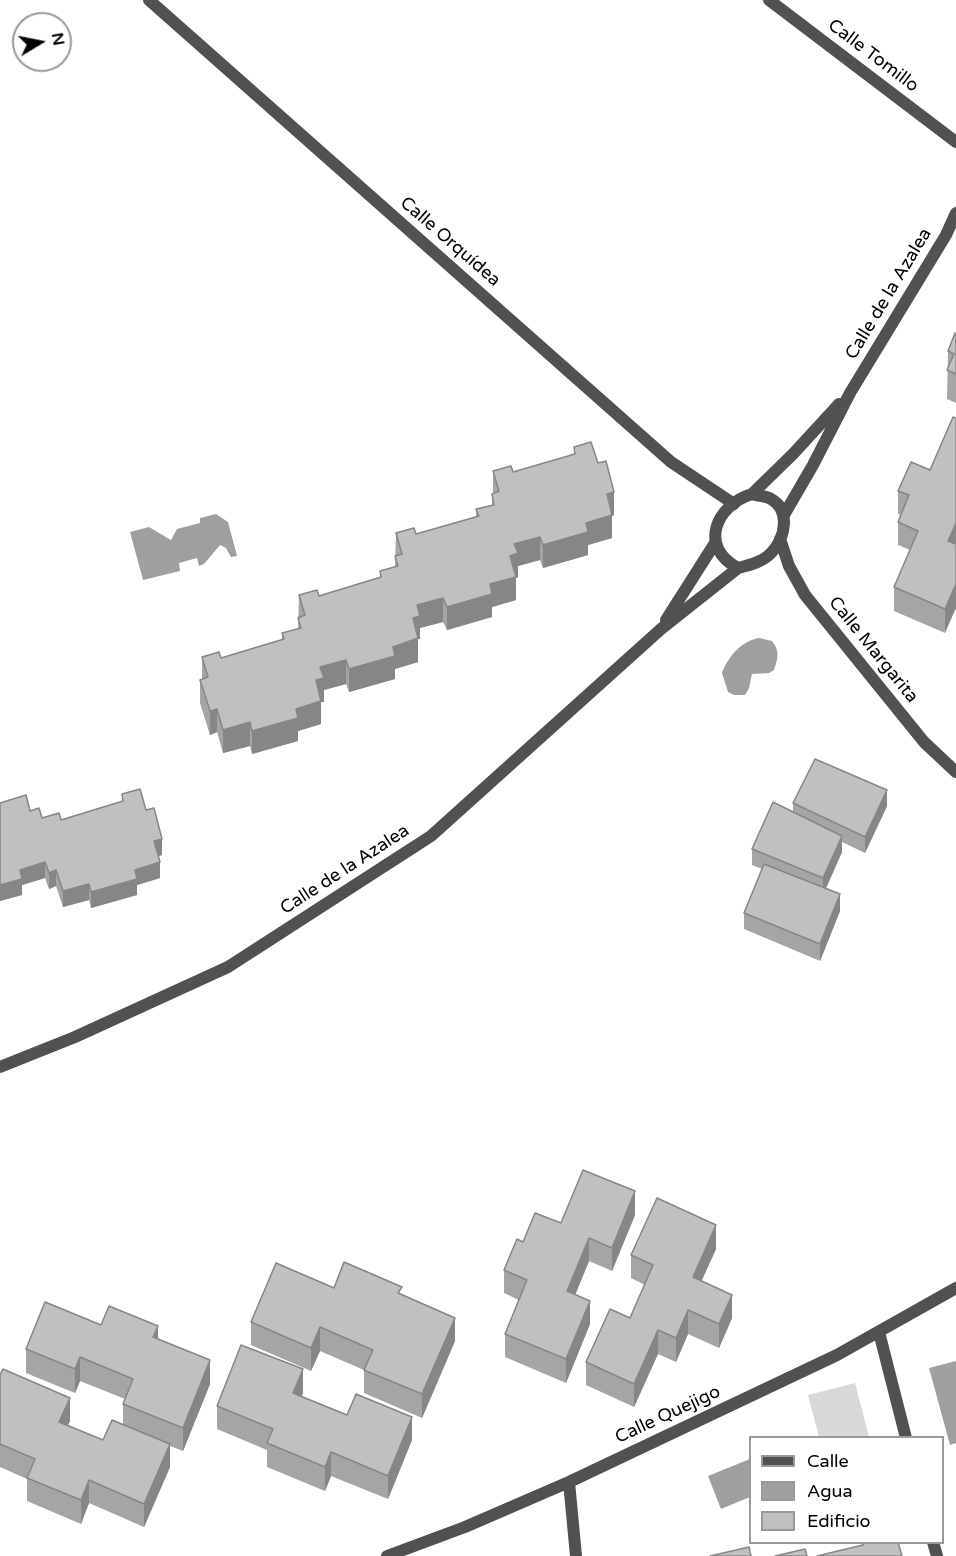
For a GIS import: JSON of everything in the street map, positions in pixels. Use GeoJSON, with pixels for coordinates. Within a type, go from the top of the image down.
{"type":"FeatureCollection","features":[{"type":"Feature","properties":{"kind":"street","name":"Calle Orquídea"},"geometry":{"type":"LineString","coordinates":[[149,0],[672,462],[734,504]]}},
{"type":"Feature","properties":{"kind":"street","name":"Calle Tomillo"},"geometry":{"type":"LineString","coordinates":[[769,0],[956,142]]}},
{"type":"Feature","properties":{"kind":"street","name":"Calle de la Azalea"},"geometry":{"type":"LineString","coordinates":[[784,514],[813,465],[850,393],[946,235],[956,213]]}},
{"type":"Feature","properties":{"kind":"street","name":"Calle de la Azalea"},"geometry":{"type":"LineString","coordinates":[[752,494],[850,393]]}},
{"type":"Feature","properties":{"kind":"street"},"geometry":{"type":"LineString","coordinates":[[752,494],[772,499],[784,514],[784,528],[771,553],[751,565],[738,567],[722,555],[715,543],[716,526],[723,513],[742,497],[752,494]]}},
{"type":"Feature","properties":{"kind":"street","name":"Calle Margarita"},"geometry":{"type":"LineString","coordinates":[[780,539],[789,566],[805,595],[924,742],[956,772]]}},
{"type":"Feature","properties":{"kind":"street","name":"Calle de la Azalea"},"geometry":{"type":"LineString","coordinates":[[661,629],[715,543]]}},
{"type":"Feature","properties":{"kind":"street","name":"Calle de la Azalea"},"geometry":{"type":"LineString","coordinates":[[0,1067],[75,1037],[228,967],[431,836],[661,629],[738,567]]}},
{"type":"Feature","properties":{"kind":"street","name":"Calle Quejigo"},"geometry":{"type":"LineString","coordinates":[[387,1556],[465,1527],[569,1482],[837,1355],[956,1288]]}},
{"type":"Feature","properties":{"kind":"street"},"geometry":{"type":"LineString","coordinates":[[879,1332],[906,1436]]}},
{"type":"Feature","properties":{"kind":"street"},"geometry":{"type":"LineString","coordinates":[[569,1482],[576,1556]]}},
{"type":"Feature","properties":{"kind":"shaded area"},"geometry":{"type":"Polygon","coordinates":[[[855,1383],[869,1436],[819,1436],[808,1395],[855,1383]]]}},
{"type":"Feature","properties":{"kind":"water"},"geometry":{"type":"Polygon","coordinates":[[[216,514],[228,522],[237,556],[231,557],[226,548],[220,545],[204,564],[199,566],[197,558],[179,563],[180,571],[143,580],[130,532],[149,527],[171,540],[177,529],[200,523],[200,518],[216,514]]]}},
{"type":"Feature","properties":{"kind":"water"},"geometry":{"type":"Polygon","coordinates":[[[759,638],[772,641],[776,648],[777,658],[774,670],[769,673],[752,674],[745,695],[734,695],[728,692],[722,673],[728,661],[746,642],[759,638]]]}},
{"type":"Feature","properties":{"kind":"water"},"geometry":{"type":"Polygon","coordinates":[[[956,1361],[956,1443],[950,1445],[929,1368],[956,1361]]]}},
{"type":"Feature","properties":{"kind":"water"},"geometry":{"type":"Polygon","coordinates":[[[749,1459],[749,1497],[721,1509],[708,1476],[749,1459]]]}},
{"type":"Feature","properties":{"kind":"building"},"geometry":{"type":"Polygon","coordinates":[[[955,333],[956,374],[947,370],[954,354],[948,351],[955,333]]]}},
{"type":"Feature","properties":{"kind":"building"},"geometry":{"type":"Polygon","coordinates":[[[953,417],[956,418],[956,523],[948,541],[956,544],[956,584],[945,609],[894,587],[918,531],[898,522],[909,495],[898,491],[911,462],[930,470],[953,417]]]}},
{"type":"Feature","properties":{"kind":"building"},"geometry":{"type":"Polygon","coordinates":[[[591,442],[598,463],[606,461],[614,492],[607,494],[612,515],[586,523],[588,532],[543,545],[540,537],[514,544],[518,553],[510,556],[516,577],[490,584],[492,594],[447,607],[443,598],[417,605],[420,616],[413,618],[418,638],[393,647],[395,656],[349,669],[346,660],[320,667],[324,678],[316,680],[321,701],[296,709],[298,718],[252,731],[250,722],[223,730],[217,709],[210,711],[200,680],[208,677],[202,657],[219,652],[221,658],[284,639],[282,633],[301,628],[298,618],[305,615],[299,595],[317,590],[319,596],[381,577],[380,571],[398,566],[395,556],[402,554],[396,533],[414,528],[416,534],[479,516],[476,509],[494,505],[492,494],[499,491],[493,471],[511,466],[513,472],[575,454],[574,447],[591,442]]]}},
{"type":"Feature","properties":{"kind":"building"},"geometry":{"type":"Polygon","coordinates":[[[815,759],[887,790],[865,837],[793,803],[815,759]]]}},
{"type":"Feature","properties":{"kind":"building"},"geometry":{"type":"Polygon","coordinates":[[[140,789],[146,810],[154,808],[162,839],[154,841],[160,862],[135,870],[137,879],[91,892],[89,884],[63,891],[56,870],[49,873],[45,862],[20,870],[22,879],[0,885],[0,803],[26,795],[30,811],[39,808],[42,818],[59,813],[61,820],[123,801],[122,794],[140,789]]]}},
{"type":"Feature","properties":{"kind":"building"},"geometry":{"type":"Polygon","coordinates":[[[773,802],[842,836],[823,878],[752,849],[773,802]]]}},
{"type":"Feature","properties":{"kind":"building"},"geometry":{"type":"Polygon","coordinates":[[[764,864],[840,894],[820,944],[744,913],[764,864]]]}},
{"type":"Feature","properties":{"kind":"building"},"geometry":{"type":"Polygon","coordinates":[[[583,1170],[635,1191],[612,1248],[589,1238],[567,1291],[590,1301],[566,1359],[505,1334],[527,1280],[504,1270],[517,1239],[523,1242],[535,1213],[561,1223],[583,1170]]]}},
{"type":"Feature","properties":{"kind":"building"},"geometry":{"type":"Polygon","coordinates":[[[657,1198],[716,1225],[693,1277],[732,1295],[719,1324],[688,1310],[676,1338],[658,1330],[634,1384],[586,1362],[610,1309],[630,1318],[653,1265],[631,1255],[657,1198]]]}},
{"type":"Feature","properties":{"kind":"building"},"geometry":{"type":"Polygon","coordinates":[[[344,1262],[402,1287],[398,1293],[455,1318],[422,1394],[364,1370],[373,1350],[320,1327],[311,1348],[251,1322],[276,1263],[334,1288],[344,1262]]]}},
{"type":"Feature","properties":{"kind":"building"},"geometry":{"type":"Polygon","coordinates":[[[45,1302],[101,1325],[109,1306],[158,1326],[153,1337],[210,1360],[183,1428],[123,1404],[133,1379],[80,1357],[75,1369],[26,1349],[45,1302]]]}},
{"type":"Feature","properties":{"kind":"building"},"geometry":{"type":"Polygon","coordinates":[[[241,1345],[303,1369],[293,1393],[347,1415],[356,1394],[412,1417],[388,1476],[331,1452],[325,1467],[267,1443],[273,1429],[217,1406],[241,1345]]]}},
{"type":"Feature","properties":{"kind":"building"},"geometry":{"type":"Polygon","coordinates":[[[3,1369],[70,1398],[59,1422],[103,1440],[112,1420],[170,1444],[144,1504],[89,1480],[81,1500],[27,1478],[35,1459],[0,1444],[0,1375],[3,1369]]]}},
{"type":"Feature","properties":{"kind":"building"},"geometry":{"type":"Polygon","coordinates":[[[899,1544],[902,1556],[817,1556],[863,1545],[899,1544]]]}},
{"type":"Feature","properties":{"kind":"building"},"geometry":{"type":"Polygon","coordinates":[[[749,1547],[751,1556],[710,1556],[749,1547]]]}},
{"type":"Feature","properties":{"kind":"building"},"geometry":{"type":"Polygon","coordinates":[[[805,1549],[807,1556],[775,1556],[805,1549]]]}}]}
